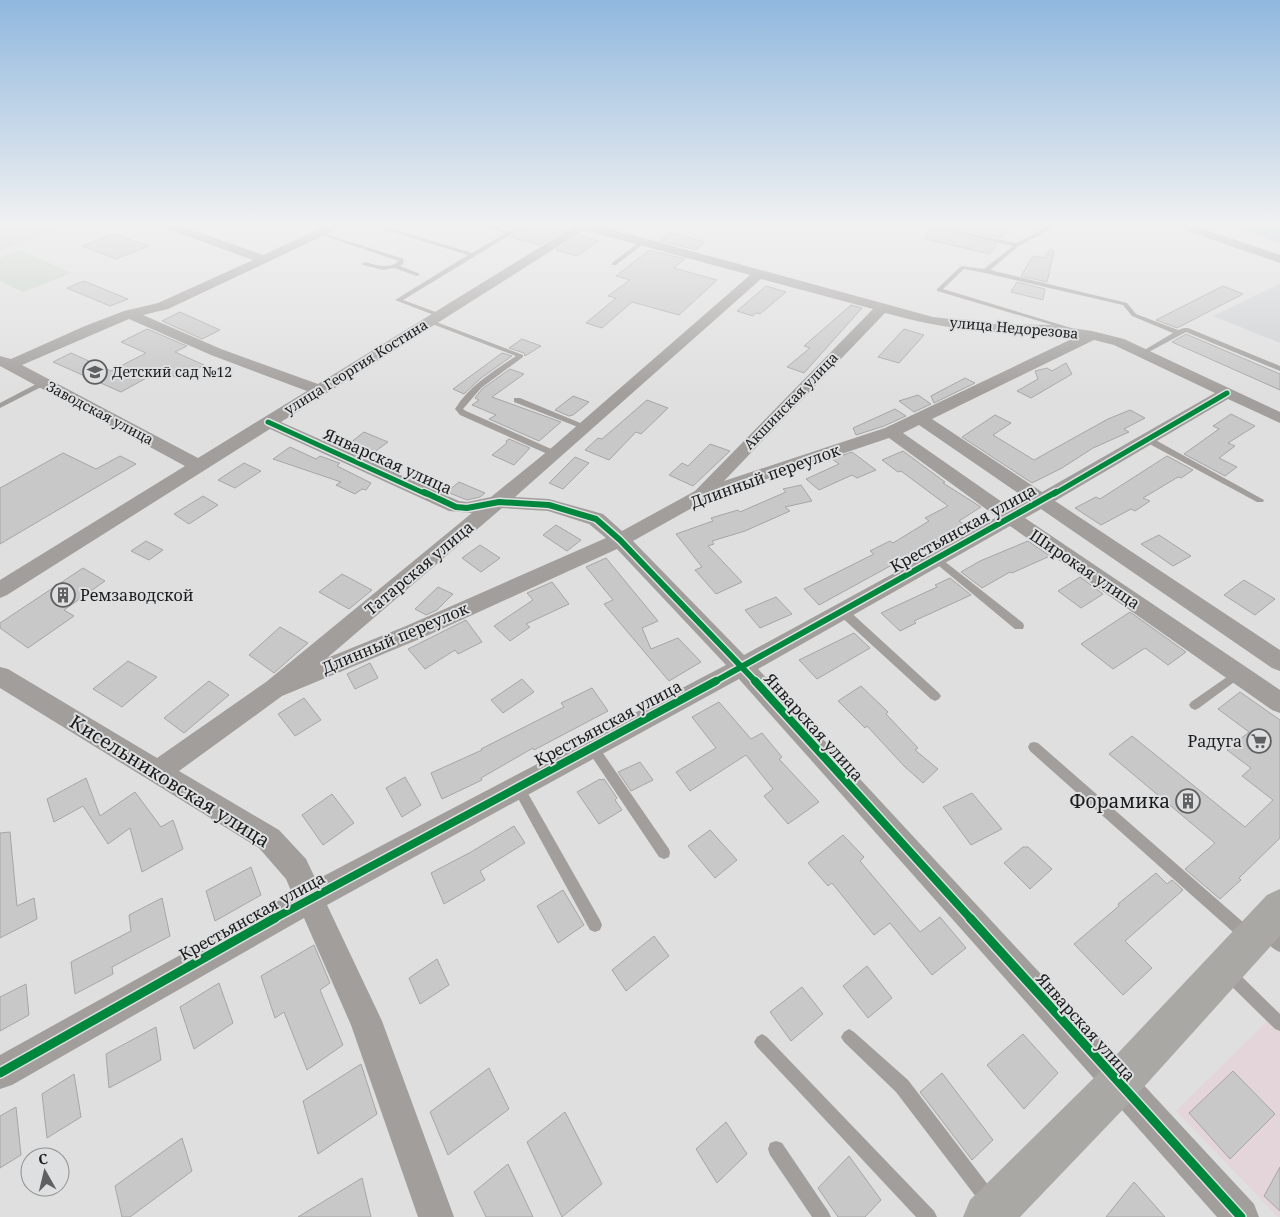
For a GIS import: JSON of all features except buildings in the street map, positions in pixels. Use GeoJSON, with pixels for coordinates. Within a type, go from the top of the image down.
{"type":"FeatureCollection","features":[{"type":"Feature","properties":{"kind":"main road"},"geometry":{"type":"LineString","coordinates":[[991,1213],[1118,1084],[1224,969],[1268,930]]}},
{"type":"Feature","properties":{"kind":"street"},"geometry":{"type":"LineString","coordinates":[[4,363],[129,314],[162,306],[217,281]]}},
{"type":"Feature","properties":{"kind":"street","name":"улица Георгия Костина"},"geometry":{"type":"LineString","coordinates":[[0,590],[493,281]]}},
{"type":"Feature","properties":{"kind":"street","name":"Татарская улица"},"geometry":{"type":"LineString","coordinates":[[159,771],[274,689],[499,502],[751,281]]}},
{"type":"Feature","properties":{"kind":"street","name":"улица Недорезова"},"geometry":{"type":"LineString","coordinates":[[784,281],[932,321],[995,328],[1050,329],[1092,335],[1119,342],[1280,418]]}},
{"type":"Feature","properties":{"kind":"street","name":"Акшинская улица"},"geometry":{"type":"LineString","coordinates":[[701,495],[882,308]]}},
{"type":"Feature","properties":{"kind":"street"},"geometry":{"type":"LineString","coordinates":[[129,314],[216,352],[319,390]]}},
{"type":"Feature","properties":{"kind":"street","name":"Длинный переулок"},"geometry":{"type":"LineString","coordinates":[[274,689],[414,632],[620,540],[701,495],[892,432],[1092,335]]}},
{"type":"Feature","properties":{"kind":"street","name":"Заводская улица"},"geometry":{"type":"LineString","coordinates":[[4,363],[199,466]]}},
{"type":"Feature","properties":{"kind":"street","name":"Крестьянская улица"},"geometry":{"type":"LineString","coordinates":[[0,1074],[309,900],[742,667],[1041,501],[1227,393]]}},
{"type":"Feature","properties":{"kind":"street","name":"Широкая улица"},"geometry":{"type":"LineString","coordinates":[[921,418],[1280,662]]}},
{"type":"Feature","properties":{"kind":"street","name":"Январская улица"},"geometry":{"type":"LineString","coordinates":[[268,422],[456,507],[466,508],[499,502],[549,504],[596,519],[620,540],[742,667],[1118,1084],[1241,1217]]}},
{"type":"Feature","properties":{"kind":"street","name":"Широкая улица"},"geometry":{"type":"LineString","coordinates":[[892,432],[1010,517],[1280,703]]}},
{"type":"Feature","properties":{"kind":"street","name":"Кисельниковская улица"},"geometry":{"type":"LineString","coordinates":[[0,676],[269,839],[296,869],[366,1021],[436,1217]]}},
{"type":"Feature","properties":{"kind":"lane"},"geometry":{"type":"LineString","coordinates":[[430,281],[398,300],[520,356],[465,399],[459,409],[463,413],[555,454]]}},
{"type":"Feature","properties":{"kind":"lane"},"geometry":{"type":"LineString","coordinates":[[949,281],[939,290],[1092,335]]}},
{"type":"Feature","properties":{"kind":"lane"},"geometry":{"type":"LineString","coordinates":[[1026,281],[1124,304],[1134,315],[1178,333]]}},
{"type":"Feature","properties":{"kind":"lane"},"geometry":{"type":"LineString","coordinates":[[1143,353],[1186,329],[1280,369]]}},
{"type":"Feature","properties":{"kind":"lane"},"geometry":{"type":"LineString","coordinates":[[0,406],[45,384]]}},
{"type":"Feature","properties":{"kind":"lane"},"geometry":{"type":"LineString","coordinates":[[517,400],[586,427]]}},
{"type":"Feature","properties":{"kind":"lane"},"geometry":{"type":"LineString","coordinates":[[1147,439],[1260,500]]}},
{"type":"Feature","properties":{"kind":"lane"},"geometry":{"type":"LineString","coordinates":[[936,559],[1019,626]]}},
{"type":"Feature","properties":{"kind":"lane"},"geometry":{"type":"LineString","coordinates":[[842,611],[935,696]]}},
{"type":"Feature","properties":{"kind":"lane"},"geometry":{"type":"LineString","coordinates":[[1195,705],[1238,674]]}},
{"type":"Feature","properties":{"kind":"lane"},"geometry":{"type":"LineString","coordinates":[[592,747],[664,853]]}},
{"type":"Feature","properties":{"kind":"lane"},"geometry":{"type":"LineString","coordinates":[[1034,747],[1268,930]]}},
{"type":"Feature","properties":{"kind":"lane"},"geometry":{"type":"LineString","coordinates":[[518,787],[596,925]]}},
{"type":"Feature","properties":{"kind":"lane"},"geometry":{"type":"LineString","coordinates":[[1224,969],[1280,1024]]}},
{"type":"Feature","properties":{"kind":"lane"},"geometry":{"type":"LineString","coordinates":[[849,1037],[902,1086],[991,1213]]}},
{"type":"Feature","properties":{"kind":"lane"},"geometry":{"type":"LineString","coordinates":[[762,1042],[928,1217]]}},
{"type":"Feature","properties":{"kind":"lane"},"geometry":{"type":"LineString","coordinates":[[776,1149],[822,1217]]}},
{"type":"Feature","properties":{"kind":"shaded area"},"geometry":{"type":"Polygon","coordinates":[[[0,281],[52,281],[23,292],[0,281]]]}},
{"type":"Feature","properties":{"kind":"shaded area"},"geometry":{"type":"Polygon","coordinates":[[[1280,284],[1280,343],[1213,316],[1280,284]]]}},
{"type":"Feature","properties":{"kind":"shaded area"},"geometry":{"type":"Polygon","coordinates":[[[1280,1009],[1280,1217],[1278,1217],[1176,1111],[1280,1009]]]}},
{"type":"Feature","properties":{"kind":"cycle path"},"geometry":{"type":"LineString","coordinates":[[0,1073],[309,899],[742,667],[1041,501],[1227,393]]}},
{"type":"Feature","properties":{"kind":"cycle path"},"geometry":{"type":"LineString","coordinates":[[268,422],[456,507],[467,508],[499,502],[549,505],[596,519],[620,540],[742,667],[1241,1217]]}},
{"type":"Feature","properties":{"kind":"place","name":"Детский сад №12"},"geometry":{"type":"Point","coordinates":[95,372]}},
{"type":"Feature","properties":{"kind":"place","name":"Ремзаводской"},"geometry":{"type":"Point","coordinates":[63,595]}},
{"type":"Feature","properties":{"kind":"place","name":"Радуга"},"geometry":{"type":"Point","coordinates":[1259,741]}},
{"type":"Feature","properties":{"kind":"place","name":"Форамика"},"geometry":{"type":"Point","coordinates":[1188,801]}}]}
